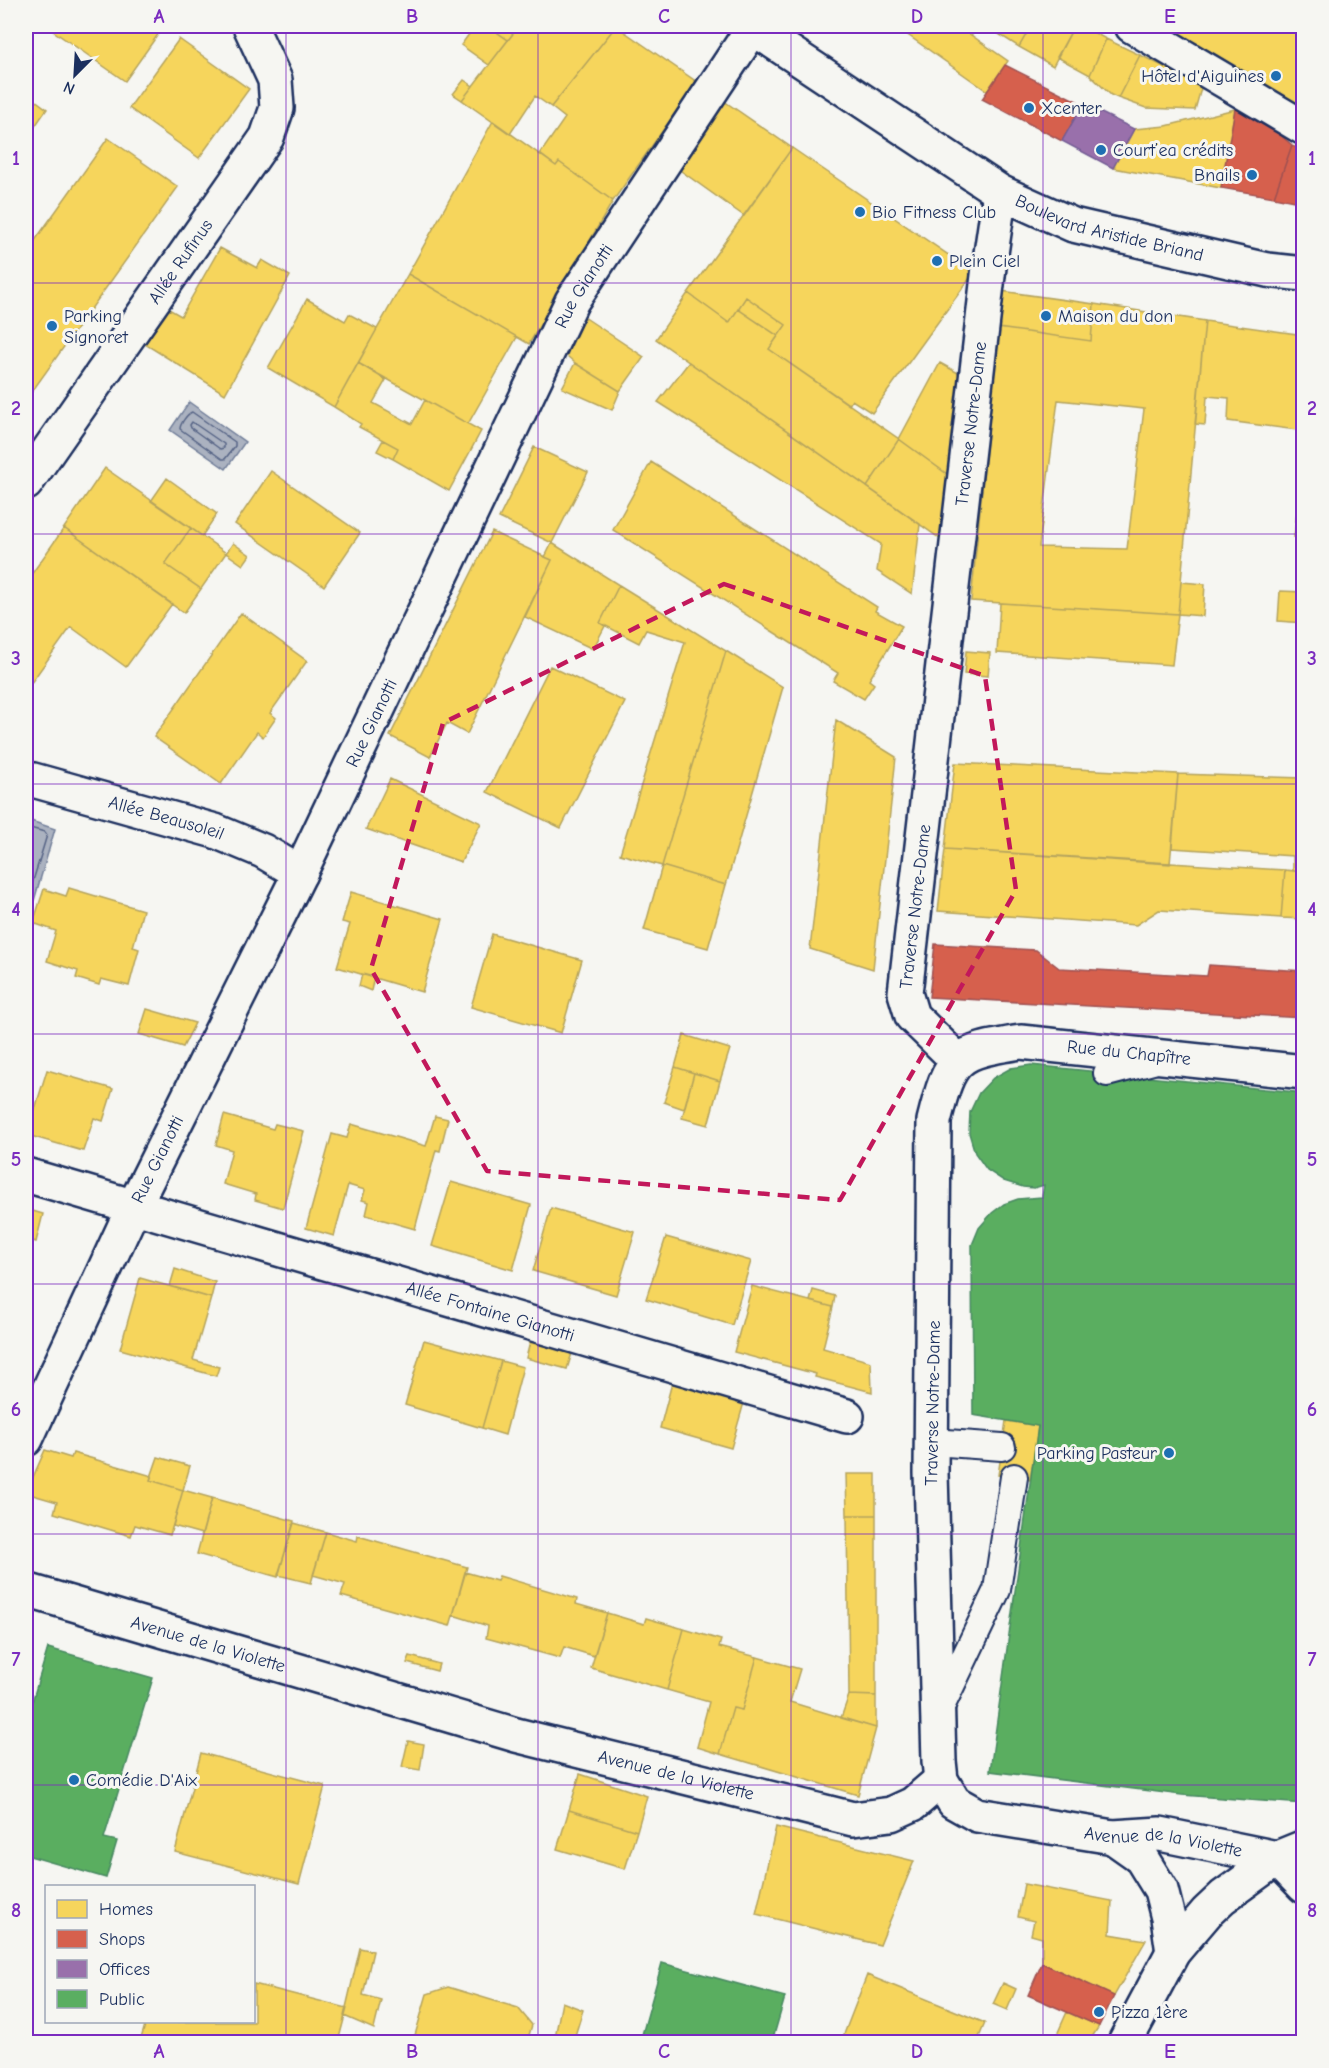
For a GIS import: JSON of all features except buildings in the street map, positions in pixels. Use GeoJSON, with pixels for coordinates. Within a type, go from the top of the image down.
{"type":"FeatureCollection","features":[{"type":"Feature","properties":{"kind":"street","name":"Allée Rufinus"},"geometry":{"type":"LineString","coordinates":[[26,483],[267,136],[277,108],[275,80],[250,26]]}},
{"type":"Feature","properties":{"kind":"street"},"geometry":{"type":"LineString","coordinates":[[1132,26],[1304,128]]}},
{"type":"Feature","properties":{"kind":"street","name":"Boulevard Aristide Briand"},"geometry":{"type":"LineString","coordinates":[[752,27],[1000,192],[1073,225],[1267,270],[1304,274]]}},
{"type":"Feature","properties":{"kind":"street","name":"Rue Gianotti"},"geometry":{"type":"LineString","coordinates":[[26,1439],[134,1206],[300,873],[572,301],[752,27]]}},
{"type":"Feature","properties":{"kind":"street","name":"Traverse Notre-Dame"},"geometry":{"type":"LineString","coordinates":[[940,1780],[931,1473],[934,1121],[943,1084],[957,1060],[912,1016],[904,993],[989,267],[1000,192]]}},
{"type":"Feature","properties":{"kind":"street","name":"Allée Beausoleil"},"geometry":{"type":"LineString","coordinates":[[26,778],[215,831],[263,851],[300,873]]}},
{"type":"Feature","properties":{"kind":"street","name":"Rue du Chapître"},"geometry":{"type":"LineString","coordinates":[[957,1060],[981,1048],[1022,1042],[1304,1072]]}},
{"type":"Feature","properties":{"kind":"street","name":"Allée Fontaine Gianotti"},"geometry":{"type":"LineString","coordinates":[[26,1175],[847,1416]]}},
{"type":"Feature","properties":{"kind":"street","name":"Avenue de la Violette"},"geometry":{"type":"LineString","coordinates":[[26,1590],[516,1735],[853,1819],[891,1814],[912,1804],[940,1780],[954,1802],[977,1815],[1113,1837],[1160,1834],[1290,1853]]}},
{"type":"Feature","properties":{"kind":"street"},"geometry":{"type":"LineString","coordinates":[[1113,1837],[1140,1856],[1161,1890],[1173,1952]]}},
{"type":"Feature","properties":{"kind":"street"},"geometry":{"type":"LineString","coordinates":[[1125,2043],[1173,1952],[1223,1897],[1290,1853],[1304,1886]]}},
{"type":"Feature","properties":{"kind":"lane"},"geometry":{"type":"LineString","coordinates":[[1107,1073],[1168,1057]]}},
{"type":"Feature","properties":{"kind":"lane"},"geometry":{"type":"LineString","coordinates":[[933,1442],[1002,1447]]}},
{"type":"Feature","properties":{"kind":"lane"},"geometry":{"type":"LineString","coordinates":[[937,1716],[997,1590],[1014,1477]]}},
{"type":"Feature","properties":{"kind":"highlighted area"},"geometry":{"type":"Polygon","coordinates":[[[724,584],[985,676],[1016,890],[840,1200],[487,1171],[371,969],[443,723],[724,584]]]}},
{"type":"Feature","properties":{"kind":"water"},"geometry":{"type":"Polygon","coordinates":[[[189,402],[245,442],[226,469],[170,430],[189,402]]]}},
{"type":"Feature","properties":{"kind":"water"},"geometry":{"type":"Polygon","coordinates":[[[28,820],[55,829],[33,904],[26,902],[28,820]]]}},
{"type":"Feature","properties":{"kind":"place","name":"Hôtel d'Aiguines"},"geometry":{"type":"Point","coordinates":[1276,76]}},
{"type":"Feature","properties":{"kind":"place","name":"Xcenter"},"geometry":{"type":"Point","coordinates":[1029,108]}},
{"type":"Feature","properties":{"kind":"place","name":"Court’ea crédits"},"geometry":{"type":"Point","coordinates":[1101,150]}},
{"type":"Feature","properties":{"kind":"place","name":"Bnails"},"geometry":{"type":"Point","coordinates":[1252,175]}},
{"type":"Feature","properties":{"kind":"place","name":"Bio Fitness Club"},"geometry":{"type":"Point","coordinates":[860,212]}},
{"type":"Feature","properties":{"kind":"place","name":"Plein Ciel"},"geometry":{"type":"Point","coordinates":[937,261]}},
{"type":"Feature","properties":{"kind":"place","name":"Maison du don"},"geometry":{"type":"Point","coordinates":[1046,316]}},
{"type":"Feature","properties":{"kind":"place","name":"Parking Signoret"},"geometry":{"type":"Point","coordinates":[52,326]}},
{"type":"Feature","properties":{"kind":"place","name":"Parking Pasteur"},"geometry":{"type":"Point","coordinates":[1169,1453]}},
{"type":"Feature","properties":{"kind":"place","name":"Comédie D'Aix"},"geometry":{"type":"Point","coordinates":[74,1780]}},
{"type":"Feature","properties":{"kind":"place","name":"Pizza 1ère"},"geometry":{"type":"Point","coordinates":[1099,2012]}}]}
